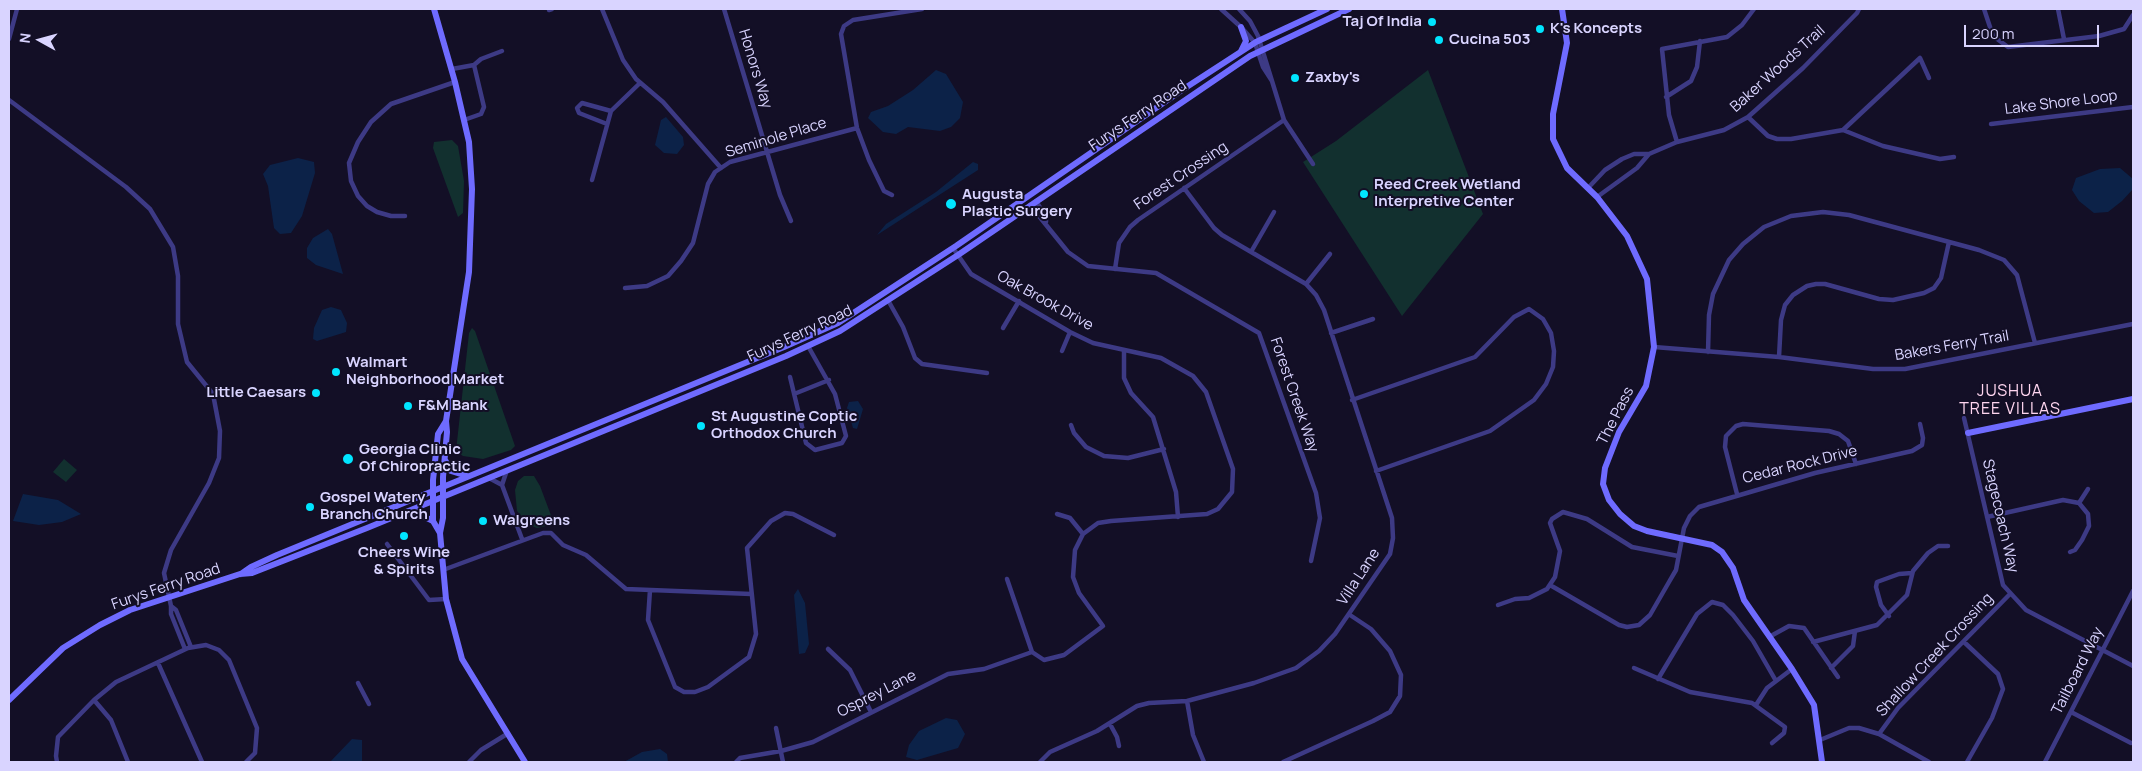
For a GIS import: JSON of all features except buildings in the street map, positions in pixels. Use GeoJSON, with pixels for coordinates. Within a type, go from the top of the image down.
{"type":"FeatureCollection","features":[{"type":"Feature","properties":{"kind":"main road"},"geometry":{"type":"LineString","coordinates":[[434,9],[452,69],[469,142],[472,188],[472,237],[469,272],[446,422],[443,518],[440,533],[446,599],[462,659],[524,762]]}},
{"type":"Feature","properties":{"kind":"main road","name":"Furys Ferry Road"},"geometry":{"type":"LineString","coordinates":[[9,700],[63,648],[130,610],[240,574],[251,567],[775,351],[838,323],[953,248],[1241,52],[1257,42],[1327,9]]}},
{"type":"Feature","properties":{"kind":"main road","name":"Furys Ferry Road"},"geometry":{"type":"LineString","coordinates":[[240,574],[252,574],[433,502],[840,332],[889,302],[1260,50],[1349,9]]}},
{"type":"Feature","properties":{"kind":"main road","name":"The Pass"},"geometry":{"type":"LineString","coordinates":[[1562,9],[1567,43],[1553,114],[1553,139],[1567,168],[1597,197],[1627,236],[1647,279],[1654,347],[1646,386],[1619,432],[1605,468],[1603,484],[1609,500],[1620,514],[1634,526],[1647,532],[1712,545],[1722,552],[1733,568],[1744,600],[1768,638],[1792,669],[1814,706],[1822,762]]}},
{"type":"Feature","properties":{"kind":"main road"},"geometry":{"type":"LineString","coordinates":[[1241,27],[1246,41],[1241,52]]}},
{"type":"Feature","properties":{"kind":"main road"},"geometry":{"type":"LineString","coordinates":[[1968,433],[2133,398]]}},
{"type":"Feature","properties":{"kind":"main road"},"geometry":{"type":"LineString","coordinates":[[440,533],[433,521],[433,491],[438,434],[446,422]]}},
{"type":"Feature","properties":{"kind":"main road"},"geometry":{"type":"LineString","coordinates":[[444,456],[451,471],[468,477]]}},
{"type":"Feature","properties":{"kind":"main road"},"geometry":{"type":"LineString","coordinates":[[400,515],[420,514],[433,521]]}},
{"type":"Feature","properties":{"kind":"street"},"geometry":{"type":"LineString","coordinates":[[9,39],[17,9]]}},
{"type":"Feature","properties":{"kind":"street"},"geometry":{"type":"LineString","coordinates":[[602,9],[623,60],[640,83],[663,102],[721,168]]}},
{"type":"Feature","properties":{"kind":"street","name":"Honors Way"},"geometry":{"type":"LineString","coordinates":[[724,9],[780,195],[791,221]]}},
{"type":"Feature","properties":{"kind":"street"},"geometry":{"type":"LineString","coordinates":[[892,195],[884,191],[868,160],[857,128],[841,46],[841,34],[844,26],[853,20],[922,9]]}},
{"type":"Feature","properties":{"kind":"street"},"geometry":{"type":"LineString","coordinates":[[1222,9],[1257,42]]}},
{"type":"Feature","properties":{"kind":"street"},"geometry":{"type":"LineString","coordinates":[[1238,9],[1250,21],[1284,120],[1313,164]]}},
{"type":"Feature","properties":{"kind":"street"},"geometry":{"type":"LineString","coordinates":[[1677,142],[1668,115],[1662,49],[1727,37],[1742,25],[1754,9]]}},
{"type":"Feature","properties":{"kind":"street","name":"Baker Woods Trail"},"geometry":{"type":"LineString","coordinates":[[1588,188],[1606,170],[1622,159],[1634,154],[1649,154],[1677,142],[1724,130],[1748,117],[1803,68],[1859,9]]}},
{"type":"Feature","properties":{"kind":"street"},"geometry":{"type":"LineString","coordinates":[[1984,9],[1993,36],[2008,47],[2099,36],[2124,29],[2133,15]]}},
{"type":"Feature","properties":{"kind":"street"},"geometry":{"type":"LineString","coordinates":[[2058,9],[2064,39]]}},
{"type":"Feature","properties":{"kind":"street"},"geometry":{"type":"LineString","coordinates":[[1666,97],[1691,81],[1697,67],[1700,41]]}},
{"type":"Feature","properties":{"kind":"street"},"geometry":{"type":"LineString","coordinates":[[452,69],[474,65],[481,58],[502,51]]}},
{"type":"Feature","properties":{"kind":"street"},"geometry":{"type":"LineString","coordinates":[[1843,130],[1920,58],[1929,78]]}},
{"type":"Feature","properties":{"kind":"street"},"geometry":{"type":"LineString","coordinates":[[464,120],[481,114],[484,107],[474,65]]}},
{"type":"Feature","properties":{"kind":"street"},"geometry":{"type":"LineString","coordinates":[[405,216],[391,216],[377,212],[367,206],[358,196],[351,181],[349,164],[358,142],[371,122],[391,104],[455,82]]}},
{"type":"Feature","properties":{"kind":"street"},"geometry":{"type":"LineString","coordinates":[[592,180],[611,110],[640,83]]}},
{"type":"Feature","properties":{"kind":"street"},"geometry":{"type":"LineString","coordinates":[[9,100],[126,187],[150,209],[173,247],[178,276],[178,324],[187,362],[213,394],[220,431],[219,458],[208,483],[168,558],[164,573],[171,614],[185,649]]}},
{"type":"Feature","properties":{"kind":"street"},"geometry":{"type":"LineString","coordinates":[[607,124],[579,113],[577,108],[582,104],[611,110]]}},
{"type":"Feature","properties":{"kind":"street","name":"Lake Shore Loop"},"geometry":{"type":"LineString","coordinates":[[1991,124],[2133,107]]}},
{"type":"Feature","properties":{"kind":"street"},"geometry":{"type":"LineString","coordinates":[[1748,117],[1768,136],[1777,138],[1791,139],[1843,130],[1883,146],[1940,159],[1954,157]]}},
{"type":"Feature","properties":{"kind":"street","name":"Forest Crossing"},"geometry":{"type":"LineString","coordinates":[[1115,269],[1120,243],[1130,227],[1284,120]]}},
{"type":"Feature","properties":{"kind":"street","name":"Seminole Place"},"geometry":{"type":"LineString","coordinates":[[625,288],[647,286],[668,276],[681,261],[693,243],[708,184],[721,168],[730,162],[857,128]]}},
{"type":"Feature","properties":{"kind":"street","name":"Baker Woods Trail"},"geometry":{"type":"LineString","coordinates":[[1597,197],[1637,168],[1649,154]]}},
{"type":"Feature","properties":{"kind":"street","name":"Villa Lane"},"geometry":{"type":"LineString","coordinates":[[1040,762],[1054,749],[1081,739],[1110,724],[1137,706],[1149,702],[1187,701],[1254,683],[1296,668],[1319,651],[1350,614],[1390,554],[1394,538],[1392,518],[1324,310],[1316,295],[1306,284],[1214,228],[1184,188]]}},
{"type":"Feature","properties":{"kind":"street","name":"Forest Creek Way"},"geometry":{"type":"LineString","coordinates":[[1033,203],[1040,220],[1046,222],[1068,252],[1088,266],[1156,273],[1260,333],[1316,493],[1320,518],[1311,561]]}},
{"type":"Feature","properties":{"kind":"street"},"geometry":{"type":"LineString","coordinates":[[1251,252],[1274,212]]}},
{"type":"Feature","properties":{"kind":"street"},"geometry":{"type":"LineString","coordinates":[[1708,352],[1709,315],[1718,280],[1729,260],[1742,244],[1764,226],[1791,216],[1823,212],[1849,215],[1979,250],[2004,260],[2011,266],[2017,276],[2035,343]]}},
{"type":"Feature","properties":{"kind":"street"},"geometry":{"type":"LineString","coordinates":[[1779,356],[1781,320],[1785,305],[1793,295],[1807,286],[1816,284],[1825,284],[1879,299],[1893,300],[1924,293],[1934,288],[1941,278],[1949,242]]}},
{"type":"Feature","properties":{"kind":"street","name":"Oak Brook Drive"},"geometry":{"type":"LineString","coordinates":[[953,248],[971,274],[1070,332],[1093,343],[1124,350],[1145,352],[1161,358],[1193,376],[1206,392],[1233,470],[1232,492],[1218,509],[1207,514],[1098,523],[1083,534]]}},
{"type":"Feature","properties":{"kind":"street"},"geometry":{"type":"LineString","coordinates":[[1306,284],[1330,254]]}},
{"type":"Feature","properties":{"kind":"street"},"geometry":{"type":"LineString","coordinates":[[1003,328],[1019,301]]}},
{"type":"Feature","properties":{"kind":"street"},"geometry":{"type":"LineString","coordinates":[[889,302],[903,327],[915,358],[922,364],[986,373]]}},
{"type":"Feature","properties":{"kind":"street"},"geometry":{"type":"LineString","coordinates":[[1352,400],[1475,357],[1514,317],[1529,309],[1544,320],[1551,333],[1554,351],[1552,367],[1546,384],[1534,400],[1490,431],[1376,471]]}},
{"type":"Feature","properties":{"kind":"street"},"geometry":{"type":"LineString","coordinates":[[1331,333],[1373,319]]}},
{"type":"Feature","properties":{"kind":"street","name":"Bakers Ferry Trail"},"geometry":{"type":"LineString","coordinates":[[1654,347],[1779,356],[1873,369],[1905,369],[2133,324]]}},
{"type":"Feature","properties":{"kind":"street"},"geometry":{"type":"LineString","coordinates":[[1062,351],[1070,332]]}},
{"type":"Feature","properties":{"kind":"street"},"geometry":{"type":"LineString","coordinates":[[790,377],[806,443],[815,450],[839,445],[846,436],[836,394],[808,346]]}},
{"type":"Feature","properties":{"kind":"street"},"geometry":{"type":"LineString","coordinates":[[1124,350],[1124,378],[1131,393],[1153,417],[1176,492],[1178,516]]}},
{"type":"Feature","properties":{"kind":"street"},"geometry":{"type":"LineString","coordinates":[[794,394],[829,380]]}},
{"type":"Feature","properties":{"kind":"street","name":"Stagecoach Way"},"geometry":{"type":"LineString","coordinates":[[1964,418],[2002,585],[2009,595],[2026,610],[2133,666]]}},
{"type":"Feature","properties":{"kind":"street"},"geometry":{"type":"LineString","coordinates":[[1737,494],[1725,447],[1726,436],[1736,426],[1742,424],[1829,431],[1839,434],[1848,441],[1856,464]]}},
{"type":"Feature","properties":{"kind":"street","name":"Cedar Rock Drive"},"geometry":{"type":"LineString","coordinates":[[1550,584],[1619,625],[1634,627],[1644,622],[1650,615],[1676,570],[1681,538],[1690,516],[1699,507],[1737,494],[1912,451],[1922,445],[1923,438],[1920,424]]}},
{"type":"Feature","properties":{"kind":"street"},"geometry":{"type":"LineString","coordinates":[[1071,425],[1080,440],[1093,451],[1104,456],[1128,458],[1164,449]]}},
{"type":"Feature","properties":{"kind":"street"},"geometry":{"type":"LineString","coordinates":[[507,470],[502,485],[522,540]]}},
{"type":"Feature","properties":{"kind":"street"},"geometry":{"type":"LineString","coordinates":[[489,478],[502,485]]}},
{"type":"Feature","properties":{"kind":"street"},"geometry":{"type":"LineString","coordinates":[[2079,503],[2088,489]]}},
{"type":"Feature","properties":{"kind":"street"},"geometry":{"type":"LineString","coordinates":[[1987,517],[2063,500],[2079,503],[2088,514],[2089,526],[2075,550],[2070,552]]}},
{"type":"Feature","properties":{"kind":"street"},"geometry":{"type":"LineString","coordinates":[[1498,605],[1503,602],[1538,594],[1550,584],[1559,566],[1560,551],[1550,523],[1552,519],[1563,512],[1587,519],[1632,547],[1678,556]]}},
{"type":"Feature","properties":{"kind":"street"},"geometry":{"type":"LineString","coordinates":[[650,590],[648,620],[675,687],[684,692],[696,692],[708,686],[749,657],[756,634],[747,548],[771,521],[785,513],[793,514],[834,535]]}},
{"type":"Feature","properties":{"kind":"street"},"geometry":{"type":"LineString","coordinates":[[1007,579],[1032,652],[1044,660],[1064,655],[1103,626],[1079,593],[1073,577],[1075,550],[1083,534],[1070,518],[1057,514]]}},
{"type":"Feature","properties":{"kind":"street"},"geometry":{"type":"LineString","coordinates":[[443,570],[543,532],[551,533],[563,545],[586,555],[621,587],[751,594]]}},
{"type":"Feature","properties":{"kind":"street"},"geometry":{"type":"LineString","coordinates":[[387,544],[429,600],[446,599]]}},
{"type":"Feature","properties":{"kind":"street"},"geometry":{"type":"LineString","coordinates":[[1813,642],[1877,625],[1889,616],[1906,595],[1912,573],[1928,553],[1938,546],[1948,546]]}},
{"type":"Feature","properties":{"kind":"street"},"geometry":{"type":"LineString","coordinates":[[1889,616],[1881,604],[1876,587],[1877,582],[1900,574],[1912,573]]}},
{"type":"Feature","properties":{"kind":"street","name":"Tailboard Way"},"geometry":{"type":"LineString","coordinates":[[2045,762],[2133,591]]}},
{"type":"Feature","properties":{"kind":"street","name":"Shallow Creek Crossing"},"geometry":{"type":"LineString","coordinates":[[1879,734],[1898,708],[2009,595]]}},
{"type":"Feature","properties":{"kind":"street"},"geometry":{"type":"LineString","coordinates":[[1658,679],[1697,614],[1712,602],[1723,605],[1733,615],[1753,641],[1776,681]]}},
{"type":"Feature","properties":{"kind":"street"},"geometry":{"type":"LineString","coordinates":[[171,606],[176,610],[191,647]]}},
{"type":"Feature","properties":{"kind":"street"},"geometry":{"type":"LineString","coordinates":[[1283,762],[1390,712],[1400,696],[1401,675],[1390,650],[1371,630],[1350,614]]}},
{"type":"Feature","properties":{"kind":"street"},"geometry":{"type":"LineString","coordinates":[[1768,638],[1789,626],[1804,628],[1838,677]]}},
{"type":"Feature","properties":{"kind":"street"},"geometry":{"type":"LineString","coordinates":[[1831,668],[1853,646],[1855,631]]}},
{"type":"Feature","properties":{"kind":"street"},"geometry":{"type":"LineString","coordinates":[[1964,642],[1998,674],[2003,689],[1992,718],[1967,762]]}},
{"type":"Feature","properties":{"kind":"street"},"geometry":{"type":"LineString","coordinates":[[57,762],[58,737],[94,700],[116,682],[185,649],[191,647],[212,647],[229,660],[257,728],[256,753],[246,762]]}},
{"type":"Feature","properties":{"kind":"street"},"geometry":{"type":"LineString","coordinates":[[828,649],[850,670],[871,712]]}},
{"type":"Feature","properties":{"kind":"street","name":"Osprey Lane"},"geometry":{"type":"LineString","coordinates":[[736,762],[740,758],[781,751],[813,742],[948,674],[984,668],[1032,652]]}},
{"type":"Feature","properties":{"kind":"street"},"geometry":{"type":"LineString","coordinates":[[158,663],[202,762]]}},
{"type":"Feature","properties":{"kind":"street"},"geometry":{"type":"LineString","coordinates":[[1634,668],[1690,692],[1756,705],[1785,727],[1784,734],[1772,743]]}},
{"type":"Feature","properties":{"kind":"street"},"geometry":{"type":"LineString","coordinates":[[1756,705],[1767,688],[1792,669]]}},
{"type":"Feature","properties":{"kind":"street"},"geometry":{"type":"LineString","coordinates":[[358,683],[369,704]]}},
{"type":"Feature","properties":{"kind":"street"},"geometry":{"type":"LineString","coordinates":[[94,700],[111,720],[128,762]]}},
{"type":"Feature","properties":{"kind":"street"},"geometry":{"type":"LineString","coordinates":[[1187,701],[1193,735],[1204,762]]}},
{"type":"Feature","properties":{"kind":"street"},"geometry":{"type":"LineString","coordinates":[[2070,712],[2131,743]]}},
{"type":"Feature","properties":{"kind":"street"},"geometry":{"type":"LineString","coordinates":[[1110,724],[1117,736],[1119,746]]}},
{"type":"Feature","properties":{"kind":"street"},"geometry":{"type":"LineString","coordinates":[[776,728],[783,762]]}},
{"type":"Feature","properties":{"kind":"street"},"geometry":{"type":"LineString","coordinates":[[1820,740],[1849,728],[1859,728],[1879,734],[1929,762]]}},
{"type":"Feature","properties":{"kind":"street"},"geometry":{"type":"LineString","coordinates":[[469,762],[481,750],[507,734]]}},
{"type":"Feature","properties":{"kind":"green space"},"geometry":{"type":"Polygon","coordinates":[[[1428,70],[1483,214],[1402,316],[1303,162],[1336,141],[1428,70]]]}},
{"type":"Feature","properties":{"kind":"green space"},"geometry":{"type":"Polygon","coordinates":[[[452,140],[458,146],[464,181],[463,213],[458,217],[433,148],[434,142],[452,140]]]}},
{"type":"Feature","properties":{"kind":"green space"},"geometry":{"type":"Polygon","coordinates":[[[472,328],[475,331],[515,446],[511,450],[483,459],[463,456],[456,451],[469,333],[472,328]]]}},
{"type":"Feature","properties":{"kind":"green space"},"geometry":{"type":"Polygon","coordinates":[[[64,459],[77,470],[66,482],[53,472],[64,459]]]}},
{"type":"Feature","properties":{"kind":"green space"},"geometry":{"type":"Polygon","coordinates":[[[524,476],[534,476],[540,486],[552,518],[551,525],[537,528],[529,525],[517,511],[515,490],[518,481],[524,476]]]}},
{"type":"Feature","properties":{"kind":"water"},"geometry":{"type":"Polygon","coordinates":[[[936,70],[946,74],[963,102],[960,118],[951,127],[940,131],[908,127],[896,134],[883,132],[868,118],[871,112],[888,106],[913,90],[936,70]]]}},
{"type":"Feature","properties":{"kind":"water"},"geometry":{"type":"Polygon","coordinates":[[[666,117],[683,137],[684,145],[677,154],[664,153],[655,145],[661,120],[666,117]]]}},
{"type":"Feature","properties":{"kind":"water"},"geometry":{"type":"Polygon","coordinates":[[[298,158],[314,162],[315,173],[302,216],[291,233],[280,234],[274,228],[268,186],[263,174],[270,165],[298,158]]]}},
{"type":"Feature","properties":{"kind":"water"},"geometry":{"type":"Polygon","coordinates":[[[973,162],[978,164],[978,170],[877,235],[886,224],[936,192],[973,162]]]}},
{"type":"Feature","properties":{"kind":"water"},"geometry":{"type":"Polygon","coordinates":[[[2120,168],[2133,179],[2133,189],[2108,212],[2094,213],[2079,201],[2072,190],[2076,178],[2100,169],[2120,168]]]}},
{"type":"Feature","properties":{"kind":"water"},"geometry":{"type":"Polygon","coordinates":[[[328,229],[332,234],[343,274],[316,265],[307,258],[307,248],[313,238],[328,229]]]}},
{"type":"Feature","properties":{"kind":"water"},"geometry":{"type":"Polygon","coordinates":[[[331,307],[341,310],[347,323],[346,332],[317,341],[313,339],[314,328],[322,310],[331,307]]]}},
{"type":"Feature","properties":{"kind":"water"},"geometry":{"type":"Polygon","coordinates":[[[858,401],[863,409],[857,429],[853,428],[847,408],[849,402],[858,401]]]}},
{"type":"Feature","properties":{"kind":"water"},"geometry":{"type":"Polygon","coordinates":[[[23,494],[58,500],[81,514],[62,522],[39,525],[13,521],[23,494]]]}},
{"type":"Feature","properties":{"kind":"water"},"geometry":{"type":"Polygon","coordinates":[[[798,589],[805,603],[809,644],[805,653],[799,654],[794,595],[798,589]]]}},
{"type":"Feature","properties":{"kind":"water"},"geometry":{"type":"Polygon","coordinates":[[[946,718],[957,720],[965,734],[958,748],[917,760],[906,757],[909,745],[919,731],[946,718]]]}},
{"type":"Feature","properties":{"kind":"water"},"geometry":{"type":"Polygon","coordinates":[[[352,739],[362,740],[362,762],[330,762],[352,739]]]}},
{"type":"Feature","properties":{"kind":"water"},"geometry":{"type":"Polygon","coordinates":[[[660,749],[667,754],[668,762],[624,762],[642,752],[660,749]]]}},
{"type":"Feature","properties":{"kind":"place","name":"Taj Of India"},"geometry":{"type":"Point","coordinates":[1432,22]}},
{"type":"Feature","properties":{"kind":"place","name":"K's Koncepts"},"geometry":{"type":"Point","coordinates":[1540,29]}},
{"type":"Feature","properties":{"kind":"place","name":"Cucina 503"},"geometry":{"type":"Point","coordinates":[1439,40]}},
{"type":"Feature","properties":{"kind":"place","name":"Zaxby's"},"geometry":{"type":"Point","coordinates":[1295,78]}},
{"type":"Feature","properties":{"kind":"place","name":"Reed Creek Wetland Interpretive Center"},"geometry":{"type":"Point","coordinates":[1364,194]}},
{"type":"Feature","properties":{"kind":"place","name":"Augusta Plastic Surgery"},"geometry":{"type":"Point","coordinates":[951,204]}},
{"type":"Feature","properties":{"kind":"place","name":"Walmart Neighborhood Market"},"geometry":{"type":"Point","coordinates":[336,372]}},
{"type":"Feature","properties":{"kind":"place","name":"Little Caesars"},"geometry":{"type":"Point","coordinates":[316,393]}},
{"type":"Feature","properties":{"kind":"place","name":"F&M Bank"},"geometry":{"type":"Point","coordinates":[408,406]}},
{"type":"Feature","properties":{"kind":"place","name":"St Augustine Coptic Orthodox Church"},"geometry":{"type":"Point","coordinates":[701,426]}},
{"type":"Feature","properties":{"kind":"place","name":"Georgia Clinic Of Chiropractic"},"geometry":{"type":"Point","coordinates":[348,459]}},
{"type":"Feature","properties":{"kind":"place","name":"Gospel Watery Branch Church"},"geometry":{"type":"Point","coordinates":[310,507]}},
{"type":"Feature","properties":{"kind":"place","name":"Walgreens"},"geometry":{"type":"Point","coordinates":[483,521]}},
{"type":"Feature","properties":{"kind":"place","name":"Cheers Wine & Spirits"},"geometry":{"type":"Point","coordinates":[404,536]}},
{"type":"Feature","properties":{"kind":"district","name":"JUSHUA TREE VILLAS"},"geometry":{"type":"Point","coordinates":[2010,401]}}]}
